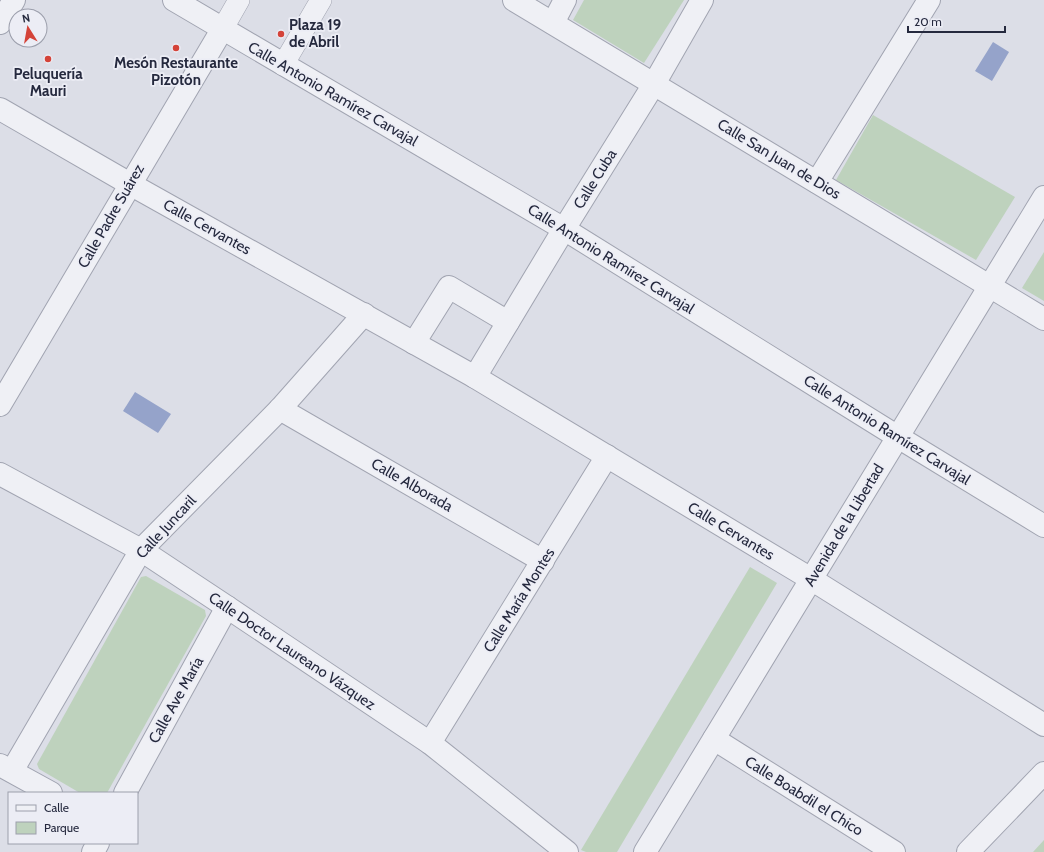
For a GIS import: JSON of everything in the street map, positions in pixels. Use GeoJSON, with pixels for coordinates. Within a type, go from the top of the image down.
{"type":"FeatureCollection","features":[{"type":"Feature","properties":{"kind":"street"},"geometry":{"type":"LineString","coordinates":[[0,22],[14,0]]}},
{"type":"Feature","properties":{"kind":"street","name":"Calle Antonio Ramírez Carvajal"},"geometry":{"type":"LineString","coordinates":[[174,0],[564,229],[1044,526]]}},
{"type":"Feature","properties":{"kind":"street"},"geometry":{"type":"LineString","coordinates":[[223,28],[239,0]]}},
{"type":"Feature","properties":{"kind":"street"},"geometry":{"type":"LineString","coordinates":[[283,65],[322,0]]}},
{"type":"Feature","properties":{"kind":"street","name":"Calle San Juan de Dios"},"geometry":{"type":"LineString","coordinates":[[514,0],[1044,319]]}},
{"type":"Feature","properties":{"kind":"street"},"geometry":{"type":"LineString","coordinates":[[553,23],[565,0]]}},
{"type":"Feature","properties":{"kind":"street","name":"Calle Cuba"},"geometry":{"type":"LineString","coordinates":[[475,377],[564,229],[654,84],[702,0]]}},
{"type":"Feature","properties":{"kind":"street"},"geometry":{"type":"LineString","coordinates":[[817,182],[929,0]]}},
{"type":"Feature","properties":{"kind":"street","name":"Calle Padre Suárez"},"geometry":{"type":"LineString","coordinates":[[0,405],[223,28]]}},
{"type":"Feature","properties":{"kind":"street","name":"Calle Cervantes"},"geometry":{"type":"LineString","coordinates":[[0,109],[130,184],[475,377],[811,579],[1044,725]]}},
{"type":"Feature","properties":{"kind":"street","name":"Avenida de la Libertad"},"geometry":{"type":"LineString","coordinates":[[645,852],[1044,197]]}},
{"type":"Feature","properties":{"kind":"street"},"geometry":{"type":"LineString","coordinates":[[414,343],[449,287],[508,322]]}},
{"type":"Feature","properties":{"kind":"street","name":"Calle Juncaril"},"geometry":{"type":"LineString","coordinates":[[6,768],[141,550],[280,409],[364,314]]}},
{"type":"Feature","properties":{"kind":"street","name":"Calle Alborada"},"geometry":{"type":"LineString","coordinates":[[280,409],[543,561]]}},
{"type":"Feature","properties":{"kind":"street","name":"Calle María Montes"},"geometry":{"type":"LineString","coordinates":[[430,743],[607,456]]}},
{"type":"Feature","properties":{"kind":"street","name":"Calle Doctor Laureano Vázquez"},"geometry":{"type":"LineString","coordinates":[[0,474],[141,550],[227,607],[430,743],[567,852]]}},
{"type":"Feature","properties":{"kind":"street","name":"Calle Ave María"},"geometry":{"type":"LineString","coordinates":[[126,792],[227,607]]}},
{"type":"Feature","properties":{"kind":"street","name":"Calle Boabdil el Chico"},"geometry":{"type":"LineString","coordinates":[[714,739],[894,852]]}},
{"type":"Feature","properties":{"kind":"street"},"geometry":{"type":"LineString","coordinates":[[6,768],[49,792]]}},
{"type":"Feature","properties":{"kind":"street"},"geometry":{"type":"LineString","coordinates":[[968,852],[1044,773]]}},
{"type":"Feature","properties":{"kind":"green space"},"geometry":{"type":"Polygon","coordinates":[[[584,0],[684,0],[644,63],[573,20],[584,0]]]}},
{"type":"Feature","properties":{"kind":"green space"},"geometry":{"type":"Polygon","coordinates":[[[873,115],[1015,197],[976,260],[836,180],[873,115]]]}},
{"type":"Feature","properties":{"kind":"green space"},"geometry":{"type":"Polygon","coordinates":[[[1044,252],[1044,301],[1022,288],[1044,252]]]}},
{"type":"Feature","properties":{"kind":"green space"},"geometry":{"type":"Polygon","coordinates":[[[750,567],[777,583],[617,852],[586,852],[581,850],[750,567]]]}},
{"type":"Feature","properties":{"kind":"green space"},"geometry":{"type":"Polygon","coordinates":[[[146,576],[205,610],[206,616],[108,792],[78,792],[39,769],[37,764],[141,577],[146,576]]]}},
{"type":"Feature","properties":{"kind":"green space"},"geometry":{"type":"Polygon","coordinates":[[[1044,840],[1044,852],[1033,852],[1044,840]]]}},
{"type":"Feature","properties":{"kind":"water"},"geometry":{"type":"Polygon","coordinates":[[[993,42],[1009,52],[992,81],[975,71],[993,42]]]}},
{"type":"Feature","properties":{"kind":"water"},"geometry":{"type":"Polygon","coordinates":[[[135,392],[171,414],[158,433],[123,411],[135,392]]]}},
{"type":"Feature","properties":{"kind":"place","name":"Plaza 19 de Abril"},"geometry":{"type":"Point","coordinates":[281,34]}},
{"type":"Feature","properties":{"kind":"place","name":"Mesón Restaurante Pizotón"},"geometry":{"type":"Point","coordinates":[176,48]}},
{"type":"Feature","properties":{"kind":"place","name":"Peluquería Mauri"},"geometry":{"type":"Point","coordinates":[48,59]}}]}
